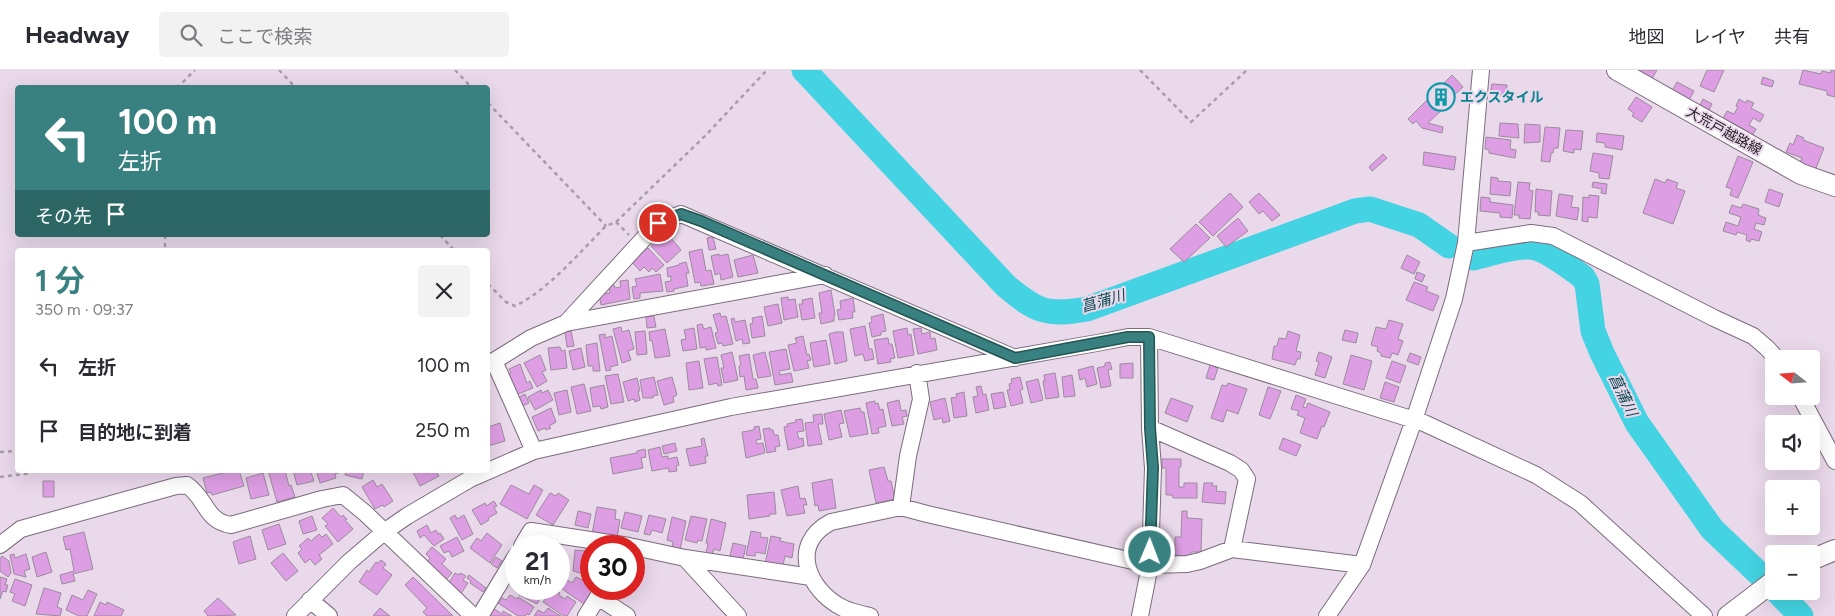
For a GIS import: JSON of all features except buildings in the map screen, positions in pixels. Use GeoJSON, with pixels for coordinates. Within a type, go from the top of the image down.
{"type":"FeatureCollection","features":[{"type":"Feature","properties":{"kind":"main road","name":"大荒戸越路線"},"geometry":{"type":"LineString","coordinates":[[1616,70],[1801,174],[1835,186]]}},
{"type":"Feature","properties":{"kind":"main road"},"geometry":{"type":"LineString","coordinates":[[1820,556],[1835,550]]}},
{"type":"Feature","properties":{"kind":"main road"},"geometry":{"type":"LineString","coordinates":[[1728,616],[1765,588]]}},
{"type":"Feature","properties":{"kind":"street"},"geometry":{"type":"LineString","coordinates":[[1327,616],[1362,565],[1414,420],[1454,299],[1466,243],[1481,70]]}},
{"type":"Feature","properties":{"kind":"street"},"geometry":{"type":"LineString","coordinates":[[566,323],[658,223],[681,214],[1015,358]]}},
{"type":"Feature","properties":{"kind":"street"},"geometry":{"type":"LineString","coordinates":[[1466,243],[1531,233],[1553,236],[1753,336],[1770,350]]}},
{"type":"Feature","properties":{"kind":"street"},"geometry":{"type":"LineString","coordinates":[[534,451],[494,362],[531,338],[566,323],[825,275]]}},
{"type":"Feature","properties":{"kind":"street"},"geometry":{"type":"LineString","coordinates":[[490,471],[534,451],[731,407],[1128,337],[1149,337],[1414,420],[1472,444],[1536,475],[1580,503],[1704,616]]}},
{"type":"Feature","properties":{"kind":"street"},"geometry":{"type":"LineString","coordinates":[[1140,616],[1150,565],[1153,468],[1150,428],[1149,337]]}},
{"type":"Feature","properties":{"kind":"street"},"geometry":{"type":"LineString","coordinates":[[901,506],[908,456],[921,399],[917,373]]}},
{"type":"Feature","properties":{"kind":"street"},"geometry":{"type":"LineString","coordinates":[[1805,405],[1835,462]]}},
{"type":"Feature","properties":{"kind":"street"},"geometry":{"type":"LineString","coordinates":[[1150,428],[1230,463],[1241,470],[1247,479],[1232,549]]}},
{"type":"Feature","properties":{"kind":"street"},"geometry":{"type":"LineString","coordinates":[[295,616],[348,562],[384,532],[424,505],[462,483],[484,473]]}},
{"type":"Feature","properties":{"kind":"street"},"geometry":{"type":"LineString","coordinates":[[0,544],[21,529],[176,486],[187,485],[195,491],[213,518],[220,523],[231,525],[342,495],[473,616]]}},
{"type":"Feature","properties":{"kind":"street"},"geometry":{"type":"LineString","coordinates":[[870,616],[843,608],[828,597],[811,576],[806,564],[806,555],[814,535],[821,527],[847,517],[880,512],[901,506],[928,514],[1150,565],[1194,563],[1232,549],[1362,565]]}},
{"type":"Feature","properties":{"kind":"street"},"geometry":{"type":"LineString","coordinates":[[529,535],[531,531],[557,535]]}},
{"type":"Feature","properties":{"kind":"street"},"geometry":{"type":"LineString","coordinates":[[645,549],[685,558],[811,576]]}},
{"type":"Feature","properties":{"kind":"street"},"geometry":{"type":"LineString","coordinates":[[685,558],[738,616]]}},
{"type":"Feature","properties":{"kind":"street"},"geometry":{"type":"LineString","coordinates":[[480,616],[505,574]]}},
{"type":"Feature","properties":{"kind":"street"},"geometry":{"type":"LineString","coordinates":[[310,600],[329,616]]}},
{"type":"Feature","properties":{"kind":"street"},"geometry":{"type":"LineString","coordinates":[[586,616],[596,600]]}},
{"type":"Feature","properties":{"kind":"street"},"geometry":{"type":"LineString","coordinates":[[609,600],[628,616]]}},
{"type":"Feature","properties":{"kind":"path"},"geometry":{"type":"LineString","coordinates":[[180,85],[195,70]]}},
{"type":"Feature","properties":{"kind":"path"},"geometry":{"type":"LineString","coordinates":[[279,70],[293,85]]}},
{"type":"Feature","properties":{"kind":"path"},"geometry":{"type":"LineString","coordinates":[[455,70],[469,85]]}},
{"type":"Feature","properties":{"kind":"path"},"geometry":{"type":"LineString","coordinates":[[490,286],[506,302],[515,306],[551,280],[606,226],[616,222],[699,142],[767,70]]}},
{"type":"Feature","properties":{"kind":"path"},"geometry":{"type":"LineString","coordinates":[[1140,70],[1191,122],[1247,70]]}},
{"type":"Feature","properties":{"kind":"path"},"geometry":{"type":"LineString","coordinates":[[490,105],[606,226]]}},
{"type":"Feature","properties":{"kind":"path"},"geometry":{"type":"LineString","coordinates":[[442,237],[452,248]]}},
{"type":"Feature","properties":{"kind":"path"},"geometry":{"type":"LineString","coordinates":[[0,452],[15,451]]}},
{"type":"Feature","properties":{"kind":"path"},"geometry":{"type":"LineString","coordinates":[[0,477],[31,473]]}},
{"type":"Feature","properties":{"kind":"waterway","name":"菖蒲川"},"geometry":{"type":"LineString","coordinates":[[804,70],[1006,286],[1026,302],[1043,310],[1062,312],[1087,309],[1355,211],[1370,209],[1419,225],[1449,246]]}},
{"type":"Feature","properties":{"kind":"waterway","name":"菖蒲川"},"geometry":{"type":"LineString","coordinates":[[1473,258],[1508,249],[1536,248],[1565,264],[1583,277],[1587,284],[1593,331],[1637,423],[1712,529],[1765,579]]}},
{"type":"Feature","properties":{"kind":"waterway","name":"菖蒲川"},"geometry":{"type":"LineString","coordinates":[[1786,600],[1801,616]]}},
{"type":"Feature","properties":{"kind":"place","name":"エクスタイル"},"geometry":{"type":"Point","coordinates":[1441,97]}},
{"type":"Feature","properties":{"kind":"route"},"geometry":{"type":"LineString","coordinates":[[658,223],[681,214],[701,221],[1015,358],[1128,337],[1149,337],[1150,428],[1153,468],[1150,552]]}}]}
